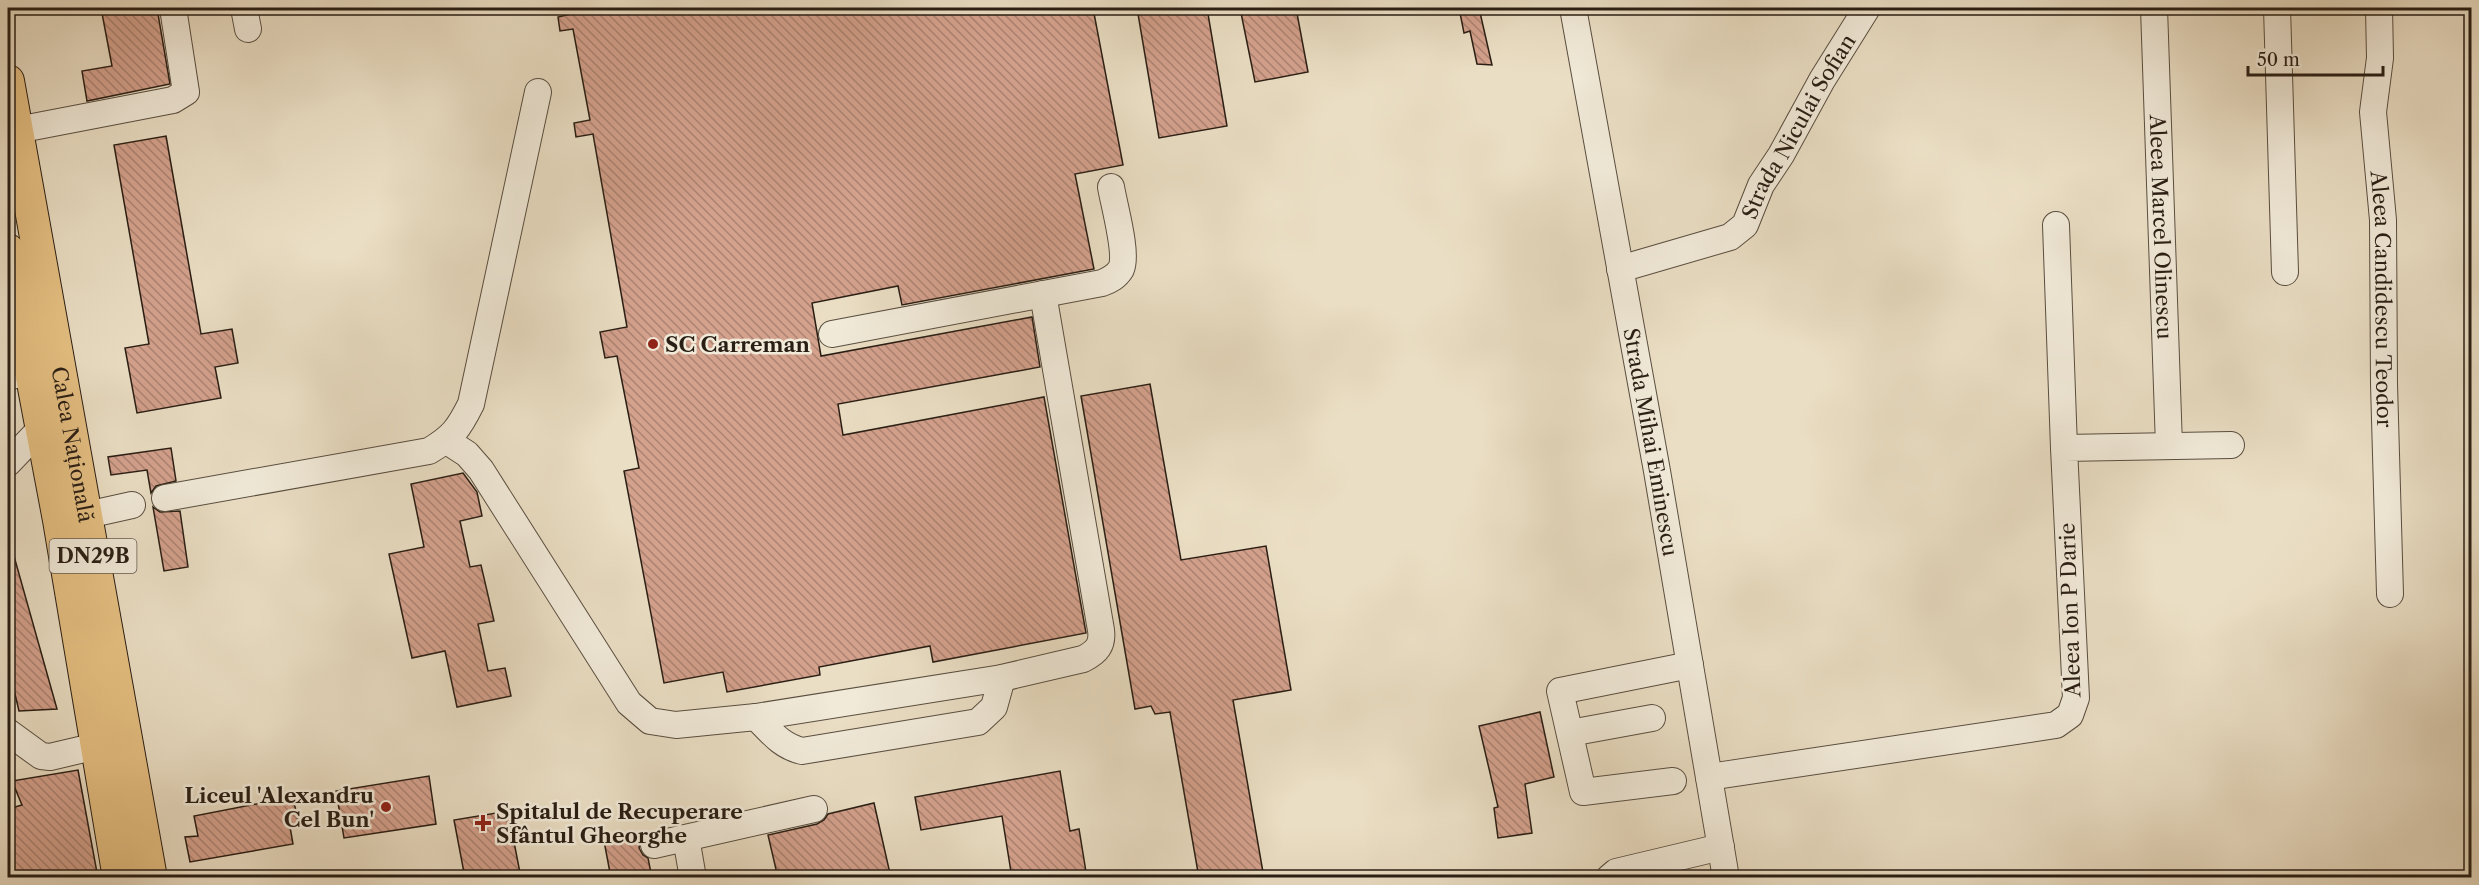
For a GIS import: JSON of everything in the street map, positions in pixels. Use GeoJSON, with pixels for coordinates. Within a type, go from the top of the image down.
{"type":"FeatureCollection","features":[{"type":"Feature","properties":{"kind":"main road","name":"Calea Națională"},"geometry":{"type":"LineString","coordinates":[[8,81],[17,130],[18,191],[65,401],[73,517],[97,746],[119,877]]}},
{"type":"Feature","properties":{"kind":"main road","name":"Calea Națională"},"geometry":{"type":"LineString","coordinates":[[8,250],[19,369],[73,517],[151,875]]}},
{"type":"Feature","properties":{"kind":"main road"},"geometry":{"type":"LineString","coordinates":[[119,877],[151,875]]}},
{"type":"Feature","properties":{"kind":"street"},"geometry":{"type":"LineString","coordinates":[[17,130],[173,100],[186,92],[173,8]]}},
{"type":"Feature","properties":{"kind":"street","name":"Strada Mihai Eminescu"},"geometry":{"type":"LineString","coordinates":[[1573,8],[1726,878]]}},
{"type":"Feature","properties":{"kind":"street","name":"Strada Niculai Sofian"},"geometry":{"type":"LineString","coordinates":[[1620,269],[1730,237],[1745,225],[1761,185],[1781,155],[1822,80],[1868,8]]}},
{"type":"Feature","properties":{"kind":"street","name":"Aleea Marcel Olinescu"},"geometry":{"type":"LineString","coordinates":[[2154,8],[2169,446]]}},
{"type":"Feature","properties":{"kind":"street"},"geometry":{"type":"LineString","coordinates":[[2277,8],[2284,272]]}},
{"type":"Feature","properties":{"kind":"street","name":"Aleea Candidescu Teodor"},"geometry":{"type":"LineString","coordinates":[[2379,8],[2380,58],[2373,112],[2383,220],[2384,384],[2390,594]]}},
{"type":"Feature","properties":{"kind":"street"},"geometry":{"type":"LineString","coordinates":[[165,498],[429,451],[447,441],[460,427],[471,404],[538,92]]}},
{"type":"Feature","properties":{"kind":"street"},"geometry":{"type":"LineString","coordinates":[[832,334],[1102,283],[1114,278],[1122,267],[1122,250],[1111,188]]}},
{"type":"Feature","properties":{"kind":"street","name":"Aleea Ion P Darie"},"geometry":{"type":"LineString","coordinates":[[1709,777],[2056,725],[2070,715],[2076,698],[2056,225]]}},
{"type":"Feature","properties":{"kind":"street"},"geometry":{"type":"LineString","coordinates":[[447,441],[467,454],[481,470],[629,704],[650,721],[676,725],[756,717],[1002,678],[1083,659],[1094,653],[1102,642],[1043,294]]}},
{"type":"Feature","properties":{"kind":"street"},"geometry":{"type":"LineString","coordinates":[[8,463],[42,430],[65,401]]}},
{"type":"Feature","properties":{"kind":"street"},"geometry":{"type":"LineString","coordinates":[[2064,448],[2231,445]]}},
{"type":"Feature","properties":{"kind":"street"},"geometry":{"type":"LineString","coordinates":[[73,517],[132,505]]}},
{"type":"Feature","properties":{"kind":"street"},"geometry":{"type":"LineString","coordinates":[[1673,781],[1583,792],[1560,691],[1690,665]]}},
{"type":"Feature","properties":{"kind":"street"},"geometry":{"type":"LineString","coordinates":[[756,717],[779,741],[789,748],[802,751],[978,722],[994,707],[1002,678]]}},
{"type":"Feature","properties":{"kind":"street"},"geometry":{"type":"LineString","coordinates":[[1570,733],[1652,718]]}},
{"type":"Feature","properties":{"kind":"street"},"geometry":{"type":"LineString","coordinates":[[8,732],[41,756],[50,757],[97,746]]}},
{"type":"Feature","properties":{"kind":"street"},"geometry":{"type":"LineString","coordinates":[[654,845],[814,809]]}},
{"type":"Feature","properties":{"kind":"street"},"geometry":{"type":"LineString","coordinates":[[686,838],[693,878]]}},
{"type":"Feature","properties":{"kind":"street"},"geometry":{"type":"LineString","coordinates":[[1609,878],[1616,872],[1721,847]]}},
{"type":"Feature","properties":{"kind":"building"},"geometry":{"type":"Polygon","coordinates":[[[101,8],[157,8],[170,84],[87,101],[82,71],[112,66],[101,8]]]}},
{"type":"Feature","properties":{"kind":"building","name":"SC Carreman"},"geometry":{"type":"Polygon","coordinates":[[[570,8],[1093,8],[1123,165],[1075,174],[1094,269],[902,305],[898,286],[812,303],[821,356],[1032,317],[1040,367],[838,404],[843,435],[1044,397],[1086,633],[933,662],[930,646],[819,667],[820,675],[727,692],[723,672],[664,683],[624,471],[639,468],[617,356],[605,358],[600,332],[627,327],[593,134],[576,137],[574,123],[590,120],[573,29],[560,31],[558,17],[571,14],[570,8]]]}},
{"type":"Feature","properties":{"kind":"building"},"geometry":{"type":"Polygon","coordinates":[[[1137,8],[1207,8],[1227,126],[1159,138],[1137,8]]]}},
{"type":"Feature","properties":{"kind":"building"},"geometry":{"type":"Polygon","coordinates":[[[1240,8],[1296,8],[1308,72],[1255,82],[1240,8]]]}},
{"type":"Feature","properties":{"kind":"building"},"geometry":{"type":"Polygon","coordinates":[[[1459,8],[1479,8],[1492,65],[1477,64],[1470,31],[1464,33],[1459,8]]]}},
{"type":"Feature","properties":{"kind":"building"},"geometry":{"type":"Polygon","coordinates":[[[166,136],[201,334],[232,329],[238,363],[215,367],[221,398],[137,413],[125,348],[149,344],[114,145],[166,136]]]}},
{"type":"Feature","properties":{"kind":"building"},"geometry":{"type":"Polygon","coordinates":[[[1150,384],[1181,560],[1266,546],[1291,690],[1233,700],[1264,878],[1199,878],[1170,712],[1155,714],[1151,706],[1135,709],[1081,396],[1150,384]]]}},
{"type":"Feature","properties":{"kind":"building"},"geometry":{"type":"Polygon","coordinates":[[[171,448],[176,481],[156,486],[151,493],[147,470],[111,475],[108,457],[171,448]]]}},
{"type":"Feature","properties":{"kind":"building"},"geometry":{"type":"Polygon","coordinates":[[[463,473],[477,492],[482,516],[460,521],[470,567],[481,565],[494,621],[478,624],[488,671],[505,668],[511,696],[457,707],[445,651],[412,658],[389,554],[424,547],[411,484],[463,473]]]}},
{"type":"Feature","properties":{"kind":"building"},"geometry":{"type":"Polygon","coordinates":[[[153,507],[160,512],[180,511],[188,567],[164,571],[153,507]]]}},
{"type":"Feature","properties":{"kind":"building"},"geometry":{"type":"Polygon","coordinates":[[[12,549],[57,709],[19,711],[8,665],[8,550],[12,549]]]}},
{"type":"Feature","properties":{"kind":"building"},"geometry":{"type":"Polygon","coordinates":[[[1540,712],[1554,777],[1525,784],[1532,833],[1498,838],[1494,808],[1498,807],[1479,726],[1540,712]]]}},
{"type":"Feature","properties":{"kind":"building"},"geometry":{"type":"Polygon","coordinates":[[[78,770],[98,878],[15,878],[10,849],[8,849],[8,809],[22,805],[12,781],[78,770]]]}},
{"type":"Feature","properties":{"kind":"building"},"geometry":{"type":"Polygon","coordinates":[[[1060,771],[1070,831],[1079,829],[1087,878],[1012,878],[1002,816],[921,830],[915,797],[1060,771]]]}},
{"type":"Feature","properties":{"kind":"building","name":"Liceul 'Alexandru Cel Bun'"},"geometry":{"type":"Polygon","coordinates":[[[429,776],[436,824],[344,838],[336,791],[429,776]]]}},
{"type":"Feature","properties":{"kind":"building"},"geometry":{"type":"Polygon","coordinates":[[[293,797],[299,826],[290,827],[293,844],[190,862],[185,837],[198,836],[194,816],[293,797]]]}},
{"type":"Feature","properties":{"kind":"building"},"geometry":{"type":"Polygon","coordinates":[[[874,803],[891,878],[778,878],[768,835],[817,824],[828,814],[874,803]]]}},
{"type":"Feature","properties":{"kind":"building"},"geometry":{"type":"Polygon","coordinates":[[[508,811],[521,878],[465,878],[454,820],[508,811]]]}},
{"type":"Feature","properties":{"kind":"building"},"geometry":{"type":"Polygon","coordinates":[[[643,834],[639,848],[648,858],[652,878],[611,878],[604,841],[643,834]]]}},
{"type":"Feature","properties":{"kind":"place","name":"SC Carreman"},"geometry":{"type":"Point","coordinates":[653,344]}},
{"type":"Feature","properties":{"kind":"place","name":"Liceul 'Alexandru Cel Bun'"},"geometry":{"type":"Point","coordinates":[386,807]}},
{"type":"Feature","properties":{"kind":"place","name":"Spitalul de Recuperare Sfântul Gheorghe"},"geometry":{"type":"Point","coordinates":[483,823]}}]}
